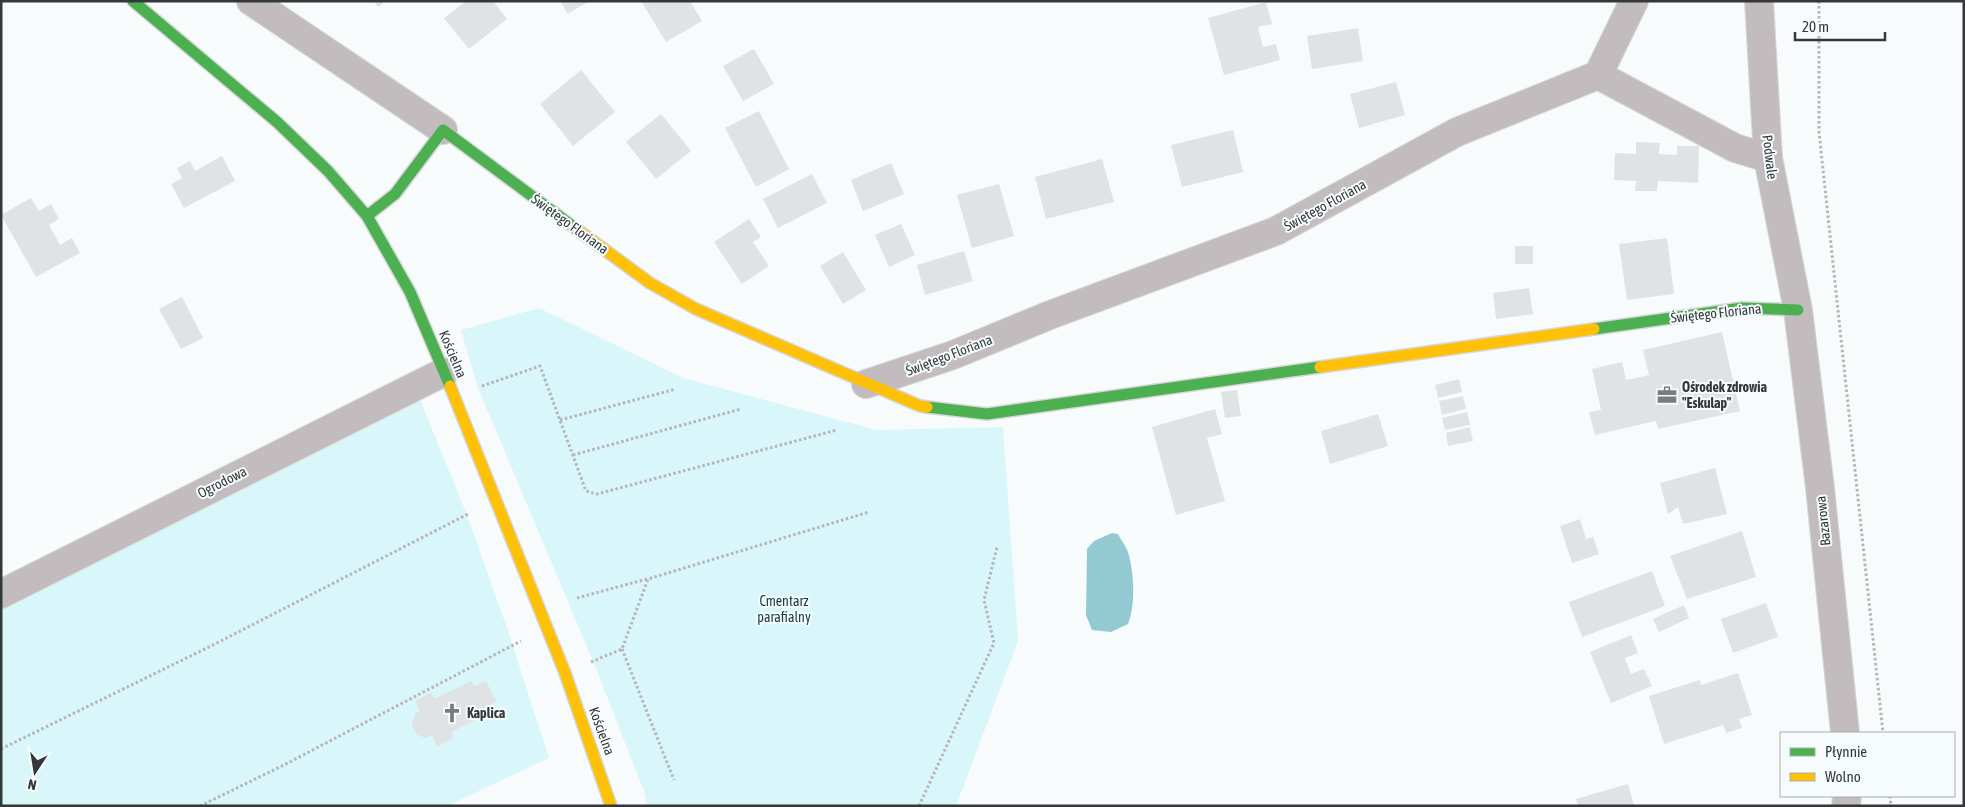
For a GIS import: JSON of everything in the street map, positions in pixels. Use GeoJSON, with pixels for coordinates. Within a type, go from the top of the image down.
{"type":"FeatureCollection","features":[{"type":"Feature","properties":{"kind":"street","name":"Kościelna"},"geometry":{"type":"LineString","coordinates":[[133,1],[277,122],[328,171],[367,216],[410,292],[455,396],[565,673],[611,806]]}},
{"type":"Feature","properties":{"kind":"street","name":"Świętego Floriana"},"geometry":{"type":"LineString","coordinates":[[251,1],[443,130],[650,283],[696,309],[920,406],[986,414],[1742,308],[1798,310]]}},
{"type":"Feature","properties":{"kind":"street"},"geometry":{"type":"LineString","coordinates":[[1634,1],[1598,75],[1735,148],[1768,158]]}},
{"type":"Feature","properties":{"kind":"street","name":"Podwale"},"geometry":{"type":"LineString","coordinates":[[1759,1],[1768,158],[1798,310]]}},
{"type":"Feature","properties":{"kind":"street","name":"Świętego Floriana"},"geometry":{"type":"LineString","coordinates":[[866,384],[953,355],[1050,314],[1276,231],[1457,132],[1598,75]]}},
{"type":"Feature","properties":{"kind":"street"},"geometry":{"type":"LineString","coordinates":[[367,216],[395,194],[443,130]]}},
{"type":"Feature","properties":{"kind":"street","name":"Bazarowa"},"geometry":{"type":"LineString","coordinates":[[1798,310],[1820,488],[1845,732]]}},
{"type":"Feature","properties":{"kind":"street","name":"Ogrodowa"},"geometry":{"type":"LineString","coordinates":[[1,594],[444,372]]}},
{"type":"Feature","properties":{"kind":"path"},"geometry":{"type":"LineString","coordinates":[[1819,1],[1820,132],[1883,732]]}},
{"type":"Feature","properties":{"kind":"path"},"geometry":{"type":"LineString","coordinates":[[455,396],[540,366],[586,491],[597,494],[837,430]]}},
{"type":"Feature","properties":{"kind":"path"},"geometry":{"type":"LineString","coordinates":[[560,420],[676,389]]}},
{"type":"Feature","properties":{"kind":"path"},"geometry":{"type":"LineString","coordinates":[[573,456],[741,409]]}},
{"type":"Feature","properties":{"kind":"path"},"geometry":{"type":"LineString","coordinates":[[577,598],[648,579],[869,512]]}},
{"type":"Feature","properties":{"kind":"path"},"geometry":{"type":"LineString","coordinates":[[1,749],[213,645],[471,513]]}},
{"type":"Feature","properties":{"kind":"path"},"geometry":{"type":"LineString","coordinates":[[919,806],[994,643],[984,600],[996,548]]}},
{"type":"Feature","properties":{"kind":"path"},"geometry":{"type":"LineString","coordinates":[[648,579],[622,649],[674,780]]}},
{"type":"Feature","properties":{"kind":"path"},"geometry":{"type":"LineString","coordinates":[[200,806],[284,765],[521,642]]}},
{"type":"Feature","properties":{"kind":"path"},"geometry":{"type":"LineString","coordinates":[[565,673],[622,649]]}},
{"type":"Feature","properties":{"kind":"green space","name":"Cmentarz parafialny"},"geometry":{"type":"Polygon","coordinates":[[[539,308],[683,378],[876,430],[1003,427],[1018,641],[956,806],[647,806],[644,791],[593,661],[478,388],[461,330],[539,308]]]}},
{"type":"Feature","properties":{"kind":"green space"},"geometry":{"type":"Polygon","coordinates":[[[419,397],[467,515],[507,628],[549,758],[447,806],[1,806],[1,607],[419,397]]]}},
{"type":"Feature","properties":{"kind":"water"},"geometry":{"type":"Polygon","coordinates":[[[1112,533],[1118,534],[1130,560],[1133,578],[1131,616],[1128,624],[1111,632],[1092,630],[1086,615],[1087,549],[1094,541],[1112,533]]]}},
{"type":"Feature","properties":{"kind":"building"},"geometry":{"type":"Polygon","coordinates":[[[374,1],[386,1],[378,7],[374,1]]]}},
{"type":"Feature","properties":{"kind":"building"},"geometry":{"type":"Polygon","coordinates":[[[466,1],[493,1],[507,19],[469,49],[444,18],[466,1]]]}},
{"type":"Feature","properties":{"kind":"building"},"geometry":{"type":"Polygon","coordinates":[[[560,1],[589,1],[568,14],[560,1]]]}},
{"type":"Feature","properties":{"kind":"building"},"geometry":{"type":"Polygon","coordinates":[[[641,1],[690,1],[702,21],[666,42],[641,1]]]}},
{"type":"Feature","properties":{"kind":"building"},"geometry":{"type":"Polygon","coordinates":[[[1266,2],[1272,24],[1258,27],[1263,47],[1276,44],[1280,60],[1224,75],[1208,18],[1266,2]]]}},
{"type":"Feature","properties":{"kind":"building"},"geometry":{"type":"Polygon","coordinates":[[[1358,28],[1363,61],[1312,69],[1307,36],[1358,28]]]}},
{"type":"Feature","properties":{"kind":"building"},"geometry":{"type":"Polygon","coordinates":[[[754,49],[774,84],[743,101],[723,66],[754,49]]]}},
{"type":"Feature","properties":{"kind":"building"},"geometry":{"type":"Polygon","coordinates":[[[581,70],[615,112],[573,146],[540,104],[581,70]]]}},
{"type":"Feature","properties":{"kind":"building"},"geometry":{"type":"Polygon","coordinates":[[[1396,82],[1405,115],[1359,128],[1350,94],[1396,82]]]}},
{"type":"Feature","properties":{"kind":"building"},"geometry":{"type":"Polygon","coordinates":[[[759,111],[789,169],[756,187],[725,128],[759,111]]]}},
{"type":"Feature","properties":{"kind":"building"},"geometry":{"type":"Polygon","coordinates":[[[661,114],[691,151],[656,179],[626,142],[661,114]]]}},
{"type":"Feature","properties":{"kind":"building"},"geometry":{"type":"Polygon","coordinates":[[[1233,130],[1243,172],[1182,187],[1171,145],[1233,130]]]}},
{"type":"Feature","properties":{"kind":"building"},"geometry":{"type":"Polygon","coordinates":[[[1636,142],[1660,143],[1659,154],[1677,155],[1677,146],[1699,146],[1698,183],[1658,181],[1657,191],[1635,191],[1636,181],[1614,180],[1615,153],[1636,154],[1636,142]]]}},
{"type":"Feature","properties":{"kind":"building"},"geometry":{"type":"Polygon","coordinates":[[[222,156],[235,181],[184,208],[171,184],[182,178],[177,168],[190,161],[195,171],[222,156]]]}},
{"type":"Feature","properties":{"kind":"building"},"geometry":{"type":"Polygon","coordinates":[[[1102,159],[1114,202],[1046,219],[1035,177],[1102,159]]]}},
{"type":"Feature","properties":{"kind":"building"},"geometry":{"type":"Polygon","coordinates":[[[891,163],[904,194],[863,211],[851,180],[891,163]]]}},
{"type":"Feature","properties":{"kind":"building"},"geometry":{"type":"Polygon","coordinates":[[[812,174],[827,203],[778,228],[763,199],[812,174]]]}},
{"type":"Feature","properties":{"kind":"building"},"geometry":{"type":"Polygon","coordinates":[[[999,184],[1014,236],[972,248],[957,195],[999,184]]]}},
{"type":"Feature","properties":{"kind":"building"},"geometry":{"type":"Polygon","coordinates":[[[31,198],[39,211],[51,204],[59,219],[49,225],[60,245],[72,238],[80,253],[36,277],[1,215],[31,198]]]}},
{"type":"Feature","properties":{"kind":"building"},"geometry":{"type":"Polygon","coordinates":[[[749,219],[761,237],[753,242],[769,266],[742,284],[714,242],[749,219]]]}},
{"type":"Feature","properties":{"kind":"building"},"geometry":{"type":"Polygon","coordinates":[[[901,224],[915,255],[889,267],[875,235],[901,224]]]}},
{"type":"Feature","properties":{"kind":"building"},"geometry":{"type":"Polygon","coordinates":[[[1667,238],[1674,294],[1627,300],[1619,244],[1667,238]]]}},
{"type":"Feature","properties":{"kind":"building"},"geometry":{"type":"Polygon","coordinates":[[[1515,246],[1533,246],[1533,264],[1515,264],[1515,246]]]}},
{"type":"Feature","properties":{"kind":"building"},"geometry":{"type":"Polygon","coordinates":[[[964,251],[973,281],[925,295],[917,265],[964,251]]]}},
{"type":"Feature","properties":{"kind":"building"},"geometry":{"type":"Polygon","coordinates":[[[843,252],[866,290],[843,304],[820,266],[843,252]]]}},
{"type":"Feature","properties":{"kind":"building"},"geometry":{"type":"Polygon","coordinates":[[[1529,288],[1533,314],[1496,319],[1493,293],[1529,288]]]}},
{"type":"Feature","properties":{"kind":"building"},"geometry":{"type":"Polygon","coordinates":[[[182,297],[203,338],[181,349],[159,309],[182,297]]]}},
{"type":"Feature","properties":{"kind":"building","name":"Ośrodek zdrowia \"Eskulap\""},"geometry":{"type":"Polygon","coordinates":[[[1722,332],[1740,411],[1658,429],[1656,421],[1595,435],[1589,412],[1601,410],[1592,369],[1622,362],[1626,380],[1649,375],[1643,350],[1722,332]]]}},
{"type":"Feature","properties":{"kind":"building"},"geometry":{"type":"Polygon","coordinates":[[[1459,379],[1462,392],[1438,398],[1435,385],[1459,379]]]}},
{"type":"Feature","properties":{"kind":"building"},"geometry":{"type":"Polygon","coordinates":[[[1237,390],[1241,416],[1225,418],[1221,392],[1237,390]]]}},
{"type":"Feature","properties":{"kind":"building"},"geometry":{"type":"Polygon","coordinates":[[[1463,396],[1466,409],[1442,415],[1439,401],[1463,396]]]}},
{"type":"Feature","properties":{"kind":"building"},"geometry":{"type":"Polygon","coordinates":[[[1215,409],[1222,434],[1207,438],[1225,501],[1176,515],[1152,427],[1215,409]]]}},
{"type":"Feature","properties":{"kind":"building"},"geometry":{"type":"Polygon","coordinates":[[[1467,412],[1470,425],[1445,430],[1442,418],[1467,412]]]}},
{"type":"Feature","properties":{"kind":"building"},"geometry":{"type":"Polygon","coordinates":[[[1378,414],[1388,446],[1330,464],[1321,431],[1378,414]]]}},
{"type":"Feature","properties":{"kind":"building"},"geometry":{"type":"Polygon","coordinates":[[[1470,427],[1473,441],[1448,446],[1446,433],[1470,427]]]}},
{"type":"Feature","properties":{"kind":"building"},"geometry":{"type":"Polygon","coordinates":[[[1715,468],[1727,514],[1683,524],[1678,507],[1668,514],[1660,483],[1715,468]]]}},
{"type":"Feature","properties":{"kind":"building"},"geometry":{"type":"Polygon","coordinates":[[[1580,519],[1586,539],[1593,537],[1599,554],[1572,563],[1560,526],[1580,519]]]}},
{"type":"Feature","properties":{"kind":"building"},"geometry":{"type":"Polygon","coordinates":[[[1742,531],[1756,577],[1687,599],[1670,556],[1742,531]]]}},
{"type":"Feature","properties":{"kind":"building"},"geometry":{"type":"Polygon","coordinates":[[[1652,571],[1665,606],[1582,637],[1569,602],[1652,571]]]}},
{"type":"Feature","properties":{"kind":"building"},"geometry":{"type":"Polygon","coordinates":[[[1766,603],[1778,637],[1733,653],[1721,619],[1766,603]]]}},
{"type":"Feature","properties":{"kind":"building"},"geometry":{"type":"Polygon","coordinates":[[[1684,605],[1689,618],[1659,632],[1653,619],[1684,605]]]}},
{"type":"Feature","properties":{"kind":"building"},"geometry":{"type":"Polygon","coordinates":[[[1631,635],[1638,653],[1625,658],[1631,674],[1644,669],[1652,686],[1611,703],[1590,652],[1631,635]]]}},
{"type":"Feature","properties":{"kind":"building"},"geometry":{"type":"Polygon","coordinates":[[[1738,673],[1752,715],[1739,719],[1742,728],[1726,733],[1723,725],[1664,744],[1649,696],[1700,680],[1701,685],[1738,673]]]}},
{"type":"Feature","properties":{"kind":"building","name":"Kaplica"},"geometry":{"type":"Polygon","coordinates":[[[471,681],[474,686],[486,681],[496,701],[485,708],[487,714],[452,732],[453,738],[437,746],[432,735],[426,738],[417,735],[412,724],[415,714],[420,711],[415,701],[431,693],[434,699],[471,681]]]}},
{"type":"Feature","properties":{"kind":"building"},"geometry":{"type":"Polygon","coordinates":[[[1628,784],[1634,806],[1578,806],[1576,799],[1628,784]]]}},
{"type":"Feature","properties":{"kind":"traffic: fast"},"geometry":{"type":"LineString","coordinates":[[133,1],[277,122],[328,171],[367,216],[410,292],[450,386]]}},
{"type":"Feature","properties":{"kind":"traffic: fast"},"geometry":{"type":"LineString","coordinates":[[367,216],[395,194],[443,130],[579,231]]}},
{"type":"Feature","properties":{"kind":"traffic: fast"},"geometry":{"type":"LineString","coordinates":[[1594,329],[1742,308],[1798,310]]}},
{"type":"Feature","properties":{"kind":"traffic: fast"},"geometry":{"type":"LineString","coordinates":[[927,407],[987,414],[1320,367]]}},
{"type":"Feature","properties":{"kind":"traffic: slow"},"geometry":{"type":"LineString","coordinates":[[579,231],[650,283],[696,309],[920,406],[927,407]]}},
{"type":"Feature","properties":{"kind":"traffic: slow"},"geometry":{"type":"LineString","coordinates":[[1320,367],[1594,329]]}},
{"type":"Feature","properties":{"kind":"traffic: slow"},"geometry":{"type":"LineString","coordinates":[[450,386],[565,673],[611,806]]}},
{"type":"Feature","properties":{"kind":"place","name":"Ośrodek zdrowia \"Eskulap\""},"geometry":{"type":"Point","coordinates":[1667,395]}},
{"type":"Feature","properties":{"kind":"place","name":"Kaplica"},"geometry":{"type":"Point","coordinates":[452,713]}}]}
